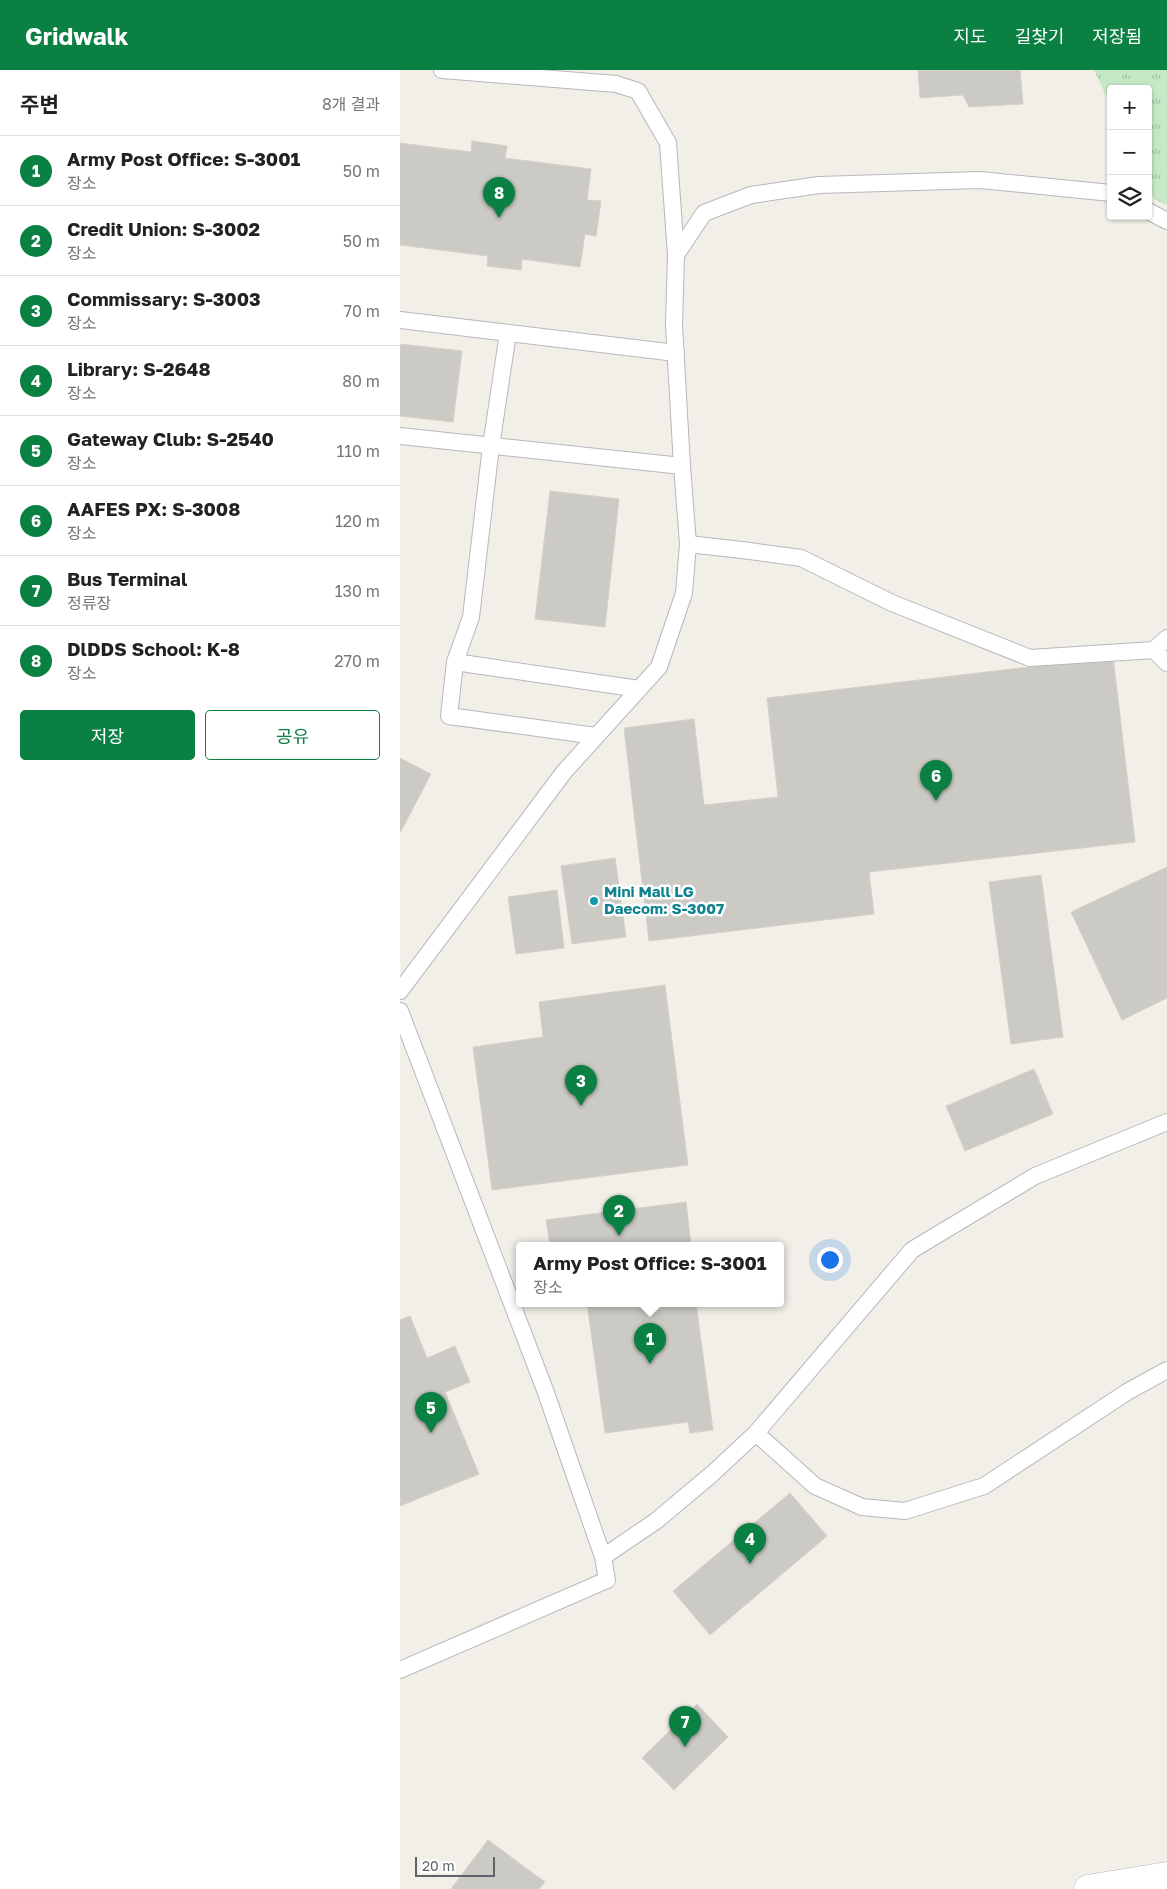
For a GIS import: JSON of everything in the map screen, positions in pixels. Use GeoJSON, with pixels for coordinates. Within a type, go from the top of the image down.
{"type":"FeatureCollection","features":[{"type":"Feature","properties":{"kind":"street"},"geometry":{"type":"LineString","coordinates":[[1088,1889],[1167,1876]]}},
{"type":"Feature","properties":{"kind":"lane"},"geometry":{"type":"LineString","coordinates":[[400,991],[564,772],[659,667],[684,593],[688,544],[674,325],[676,255],[668,143],[638,91],[616,84],[442,70]]}},
{"type":"Feature","properties":{"kind":"lane"},"geometry":{"type":"LineString","coordinates":[[676,255],[704,213],[751,195],[810,186],[980,180],[1107,193]]}},
{"type":"Feature","properties":{"kind":"lane"},"geometry":{"type":"LineString","coordinates":[[1152,213],[1167,221]]}},
{"type":"Feature","properties":{"kind":"lane"},"geometry":{"type":"LineString","coordinates":[[400,320],[676,353]]}},
{"type":"Feature","properties":{"kind":"lane"},"geometry":{"type":"LineString","coordinates":[[508,333],[491,446],[471,617],[455,662],[449,716],[596,736]]}},
{"type":"Feature","properties":{"kind":"lane"},"geometry":{"type":"LineString","coordinates":[[400,436],[682,466]]}},
{"type":"Feature","properties":{"kind":"lane"},"geometry":{"type":"LineString","coordinates":[[688,544],[802,558],[892,603],[1030,658],[1154,650],[1167,638]]}},
{"type":"Feature","properties":{"kind":"lane"},"geometry":{"type":"LineString","coordinates":[[1154,650],[1167,663]]}},
{"type":"Feature","properties":{"kind":"lane"},"geometry":{"type":"LineString","coordinates":[[455,662],[639,689]]}},
{"type":"Feature","properties":{"kind":"lane"},"geometry":{"type":"LineString","coordinates":[[400,1011],[545,1390],[603,1557],[607,1580],[400,1670]]}},
{"type":"Feature","properties":{"kind":"lane"},"geometry":{"type":"LineString","coordinates":[[603,1557],[656,1521],[712,1474],[756,1433],[912,1250],[1035,1176],[1167,1122]]}},
{"type":"Feature","properties":{"kind":"lane"},"geometry":{"type":"LineString","coordinates":[[756,1433],[815,1486],[862,1507],[905,1510],[984,1486],[1127,1392],[1167,1370]]}},
{"type":"Feature","properties":{"kind":"green space"},"geometry":{"type":"Polygon","coordinates":[[[1094,70],[1167,70],[1167,205],[1154,199],[1152,195],[1152,85],[1107,85],[1107,98],[1094,70]]]}},
{"type":"Feature","properties":{"kind":"building"},"geometry":{"type":"Polygon","coordinates":[[[918,70],[1020,70],[1023,104],[969,107],[963,95],[920,98],[918,70]]]}},
{"type":"Feature","properties":{"kind":"building"},"geometry":{"type":"Polygon","coordinates":[[[472,141],[507,146],[505,158],[591,169],[587,200],[601,201],[596,236],[585,234],[580,267],[522,259],[521,270],[487,266],[488,256],[400,245],[400,143],[471,152],[472,141]]]}},
{"type":"Feature","properties":{"kind":"building"},"geometry":{"type":"Polygon","coordinates":[[[400,344],[462,351],[453,422],[400,416],[400,344]]]}},
{"type":"Feature","properties":{"kind":"building"},"geometry":{"type":"Polygon","coordinates":[[[550,491],[619,499],[605,627],[535,619],[550,491]]]}},
{"type":"Feature","properties":{"kind":"building"},"geometry":{"type":"Polygon","coordinates":[[[1113,657],[1135,842],[869,872],[874,914],[649,941],[624,728],[694,719],[704,805],[778,797],[767,698],[1113,657]]]}},
{"type":"Feature","properties":{"kind":"building"},"geometry":{"type":"Polygon","coordinates":[[[400,758],[431,774],[400,833],[400,758]]]}},
{"type":"Feature","properties":{"kind":"building","name":"Mini Mall LG Daecom: S-3007"},"geometry":{"type":"Polygon","coordinates":[[[615,858],[626,937],[572,944],[561,866],[615,858]]]}},
{"type":"Feature","properties":{"kind":"building"},"geometry":{"type":"Polygon","coordinates":[[[1167,867],[1167,998],[1122,1020],[1071,912],[1167,867]]]}},
{"type":"Feature","properties":{"kind":"building"},"geometry":{"type":"Polygon","coordinates":[[[1041,875],[1063,1037],[1011,1044],[989,882],[1041,875]]]}},
{"type":"Feature","properties":{"kind":"building"},"geometry":{"type":"Polygon","coordinates":[[[557,890],[564,948],[516,954],[508,897],[557,890]]]}},
{"type":"Feature","properties":{"kind":"building"},"geometry":{"type":"Polygon","coordinates":[[[665,985],[688,1165],[492,1190],[473,1047],[543,1037],[539,1002],[665,985]]]}},
{"type":"Feature","properties":{"kind":"building"},"geometry":{"type":"Polygon","coordinates":[[[1034,1069],[1053,1114],[965,1151],[946,1106],[1034,1069]]]}},
{"type":"Feature","properties":{"kind":"building"},"geometry":{"type":"Polygon","coordinates":[[[686,1202],[691,1242],[550,1242],[546,1220],[686,1202]]]}},
{"type":"Feature","properties":{"kind":"building"},"geometry":{"type":"Polygon","coordinates":[[[588,1307],[697,1307],[713,1430],[690,1433],[688,1422],[605,1433],[588,1307]]]}},
{"type":"Feature","properties":{"kind":"building"},"geometry":{"type":"Polygon","coordinates":[[[410,1316],[427,1358],[455,1346],[470,1382],[445,1392],[479,1474],[400,1506],[400,1320],[410,1316]]]}},
{"type":"Feature","properties":{"kind":"building"},"geometry":{"type":"Polygon","coordinates":[[[790,1493],[827,1536],[710,1635],[673,1591],[790,1493]]]}},
{"type":"Feature","properties":{"kind":"building"},"geometry":{"type":"Polygon","coordinates":[[[697,1704],[728,1737],[674,1790],[642,1758],[697,1704]]]}},
{"type":"Feature","properties":{"kind":"building"},"geometry":{"type":"Polygon","coordinates":[[[488,1840],[545,1882],[539,1889],[451,1889],[488,1840]]]}},
{"type":"Feature","properties":{"kind":"place","name":"DlDDS School: K-8"},"geometry":{"type":"Point","coordinates":[499,218]}},
{"type":"Feature","properties":{"kind":"place","name":"AAFES PX: S-3008"},"geometry":{"type":"Point","coordinates":[936,801]}},
{"type":"Feature","properties":{"kind":"place","name":"Mini Mall LG Daecom: S-3007"},"geometry":{"type":"Point","coordinates":[594,901]}},
{"type":"Feature","properties":{"kind":"place","name":"Commissary: S-3003"},"geometry":{"type":"Point","coordinates":[581,1106]}},
{"type":"Feature","properties":{"kind":"place","name":"Credit Union: S-3002"},"geometry":{"type":"Point","coordinates":[619,1236]}},
{"type":"Feature","properties":{"kind":"place","name":"Army Post Office: S-3001"},"geometry":{"type":"Point","coordinates":[650,1364]}},
{"type":"Feature","properties":{"kind":"place","name":"Gateway Club: S-2540"},"geometry":{"type":"Point","coordinates":[431,1433]}},
{"type":"Feature","properties":{"kind":"place","name":"Library: S-2648"},"geometry":{"type":"Point","coordinates":[750,1564]}},
{"type":"Feature","properties":{"kind":"place","name":"Bus Terminal"},"geometry":{"type":"Point","coordinates":[685,1747]}}]}
